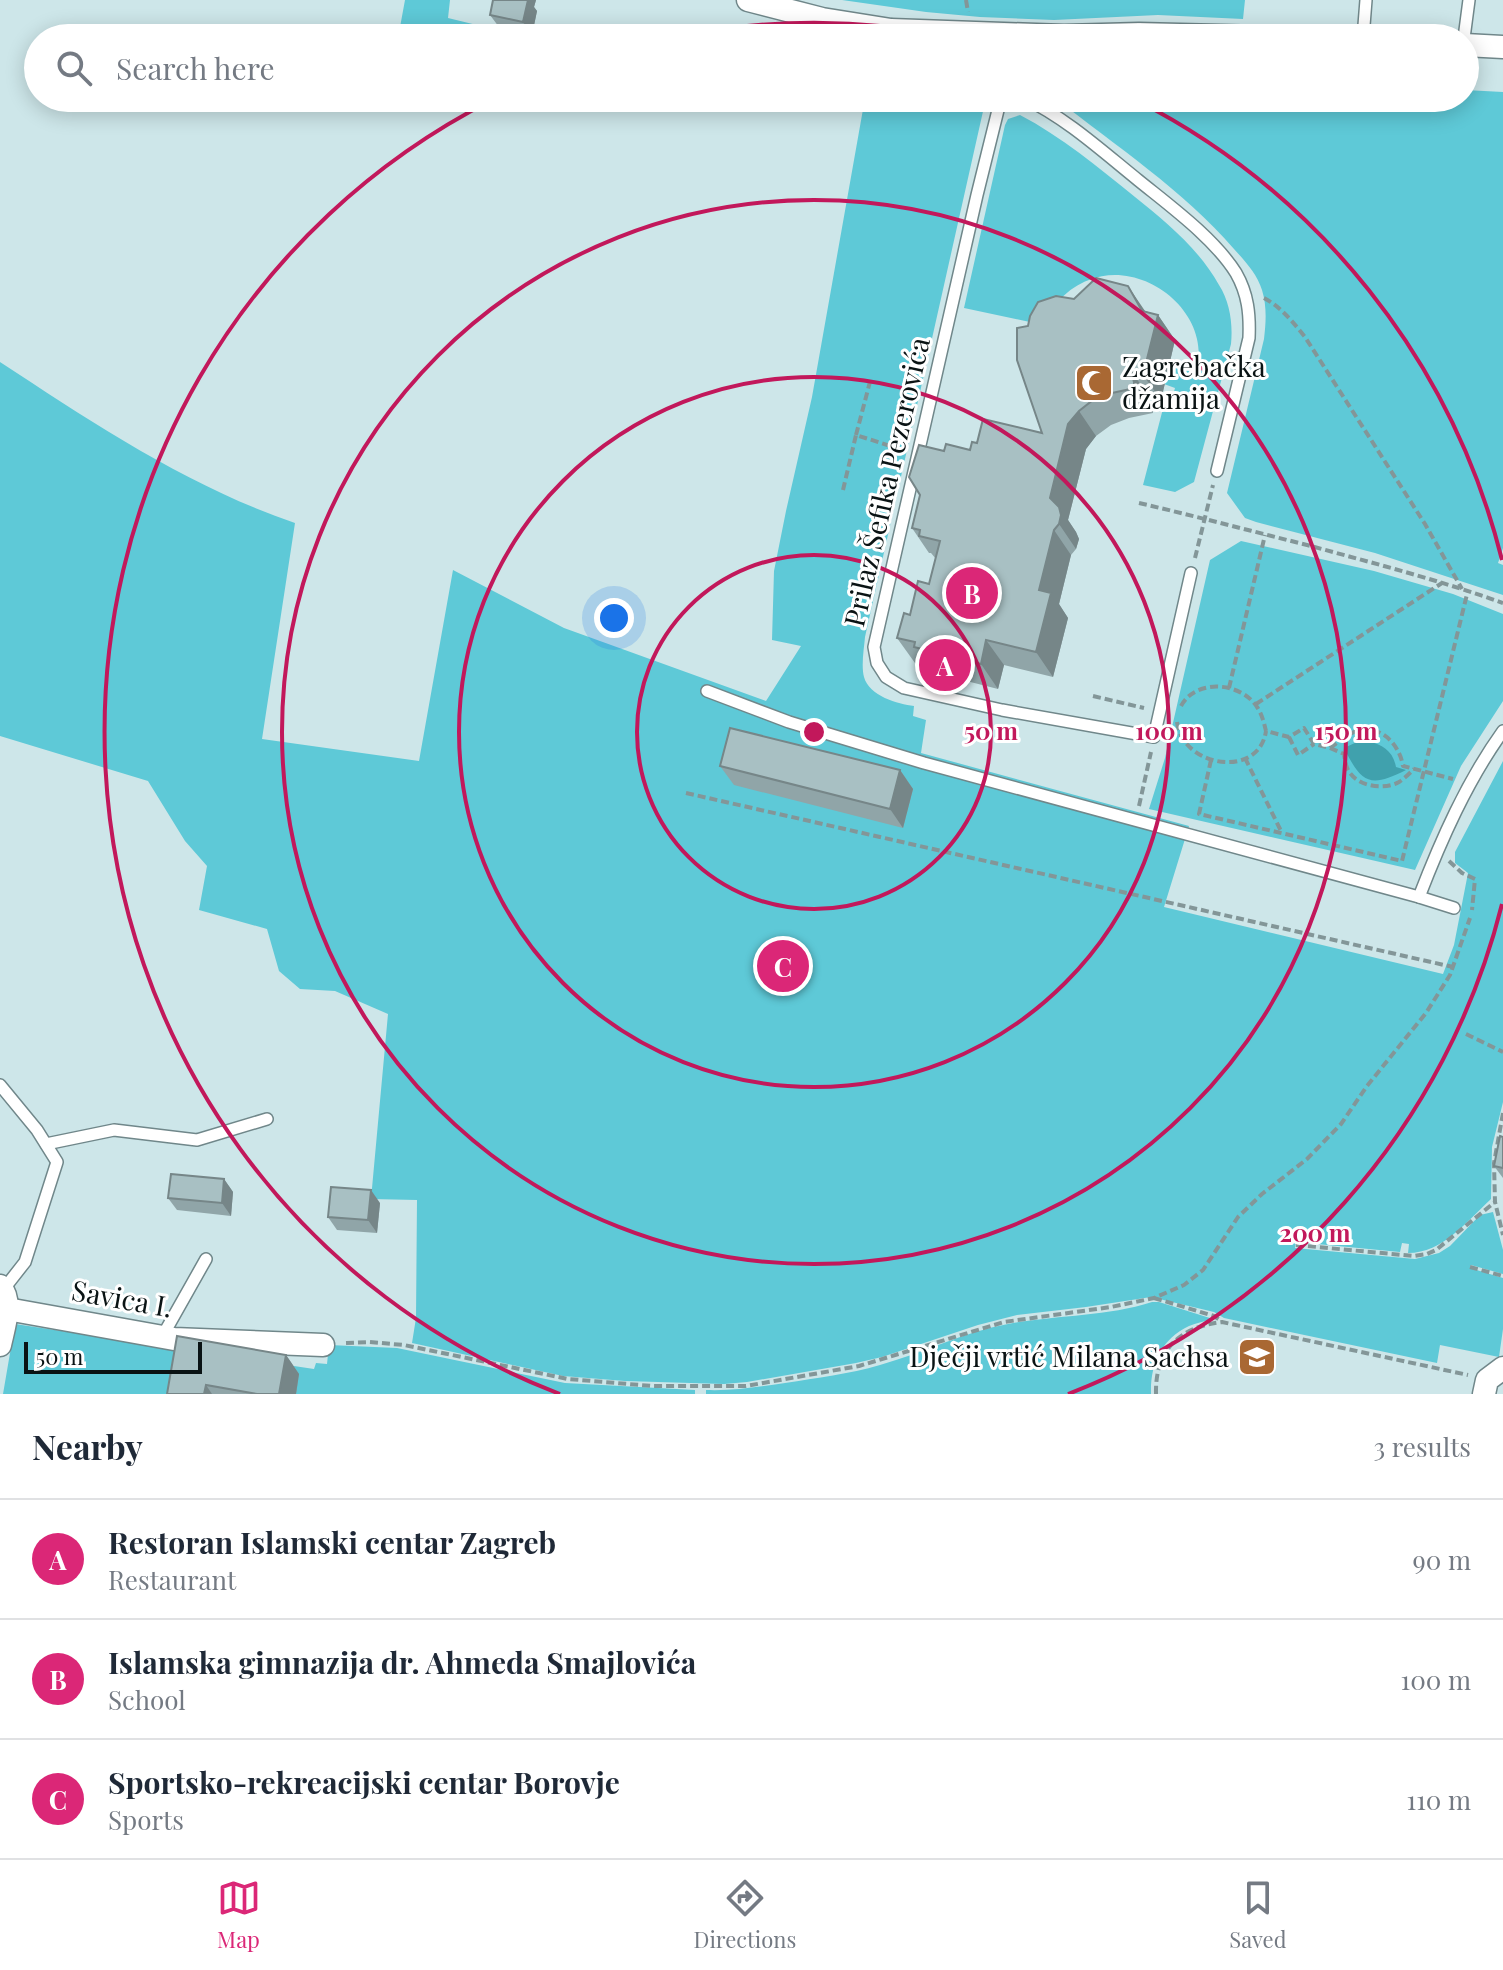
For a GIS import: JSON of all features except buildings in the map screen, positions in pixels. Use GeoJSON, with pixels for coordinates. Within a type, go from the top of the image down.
{"type":"FeatureCollection","features":[{"type":"Feature","properties":{"kind":"street"},"geometry":{"type":"LineString","coordinates":[[748,0],[853,24]]}},
{"type":"Feature","properties":{"kind":"street"},"geometry":{"type":"LineString","coordinates":[[1479,46],[1503,47]]}},
{"type":"Feature","properties":{"kind":"street"},"geometry":{"type":"LineString","coordinates":[[0,1345],[3,1295]]}},
{"type":"Feature","properties":{"kind":"street","name":"Savica I."},"geometry":{"type":"LineString","coordinates":[[3,1295],[174,1339],[323,1345]]}},
{"type":"Feature","properties":{"kind":"lane"},"geometry":{"type":"LineString","coordinates":[[1364,24],[1366,0]]}},
{"type":"Feature","properties":{"kind":"lane"},"geometry":{"type":"LineString","coordinates":[[1466,24],[1469,0]]}},
{"type":"Feature","properties":{"kind":"lane","name":"Prilaz Šefika Pezerovića"},"geometry":{"type":"LineString","coordinates":[[998,112],[874,647],[877,663],[886,677],[904,688],[1002,710],[1154,737]]}},
{"type":"Feature","properties":{"kind":"lane"},"geometry":{"type":"LineString","coordinates":[[1050,112],[1179,213],[1235,271],[1246,293],[1250,315],[1249,338],[1217,471]]}},
{"type":"Feature","properties":{"kind":"lane"},"geometry":{"type":"LineString","coordinates":[[1154,737],[1191,573]]}},
{"type":"Feature","properties":{"kind":"lane"},"geometry":{"type":"LineString","coordinates":[[707,691],[789,722],[924,763],[1454,908]]}},
{"type":"Feature","properties":{"kind":"lane"},"geometry":{"type":"LineString","coordinates":[[1419,897],[1451,823],[1490,749],[1503,731]]}},
{"type":"Feature","properties":{"kind":"lane"},"geometry":{"type":"LineString","coordinates":[[0,1085],[37,1130],[57,1162],[25,1262],[3,1295]]}},
{"type":"Feature","properties":{"kind":"lane"},"geometry":{"type":"LineString","coordinates":[[46,1144],[114,1130],[197,1140],[267,1119]]}},
{"type":"Feature","properties":{"kind":"lane"},"geometry":{"type":"LineString","coordinates":[[162,1337],[206,1259]]}},
{"type":"Feature","properties":{"kind":"path"},"geometry":{"type":"LineString","coordinates":[[1246,293],[1272,303],[1305,337],[1425,524],[1462,589]]}},
{"type":"Feature","properties":{"kind":"path"},"geometry":{"type":"LineString","coordinates":[[843,490],[871,378]]}},
{"type":"Feature","properties":{"kind":"path"},"geometry":{"type":"LineString","coordinates":[[856,435],[901,448],[907,454]]}},
{"type":"Feature","properties":{"kind":"path"},"geometry":{"type":"LineString","coordinates":[[1191,573],[1217,471]]}},
{"type":"Feature","properties":{"kind":"path"},"geometry":{"type":"LineString","coordinates":[[1139,503],[1265,534],[1468,590],[1503,603]]}},
{"type":"Feature","properties":{"kind":"path"},"geometry":{"type":"LineString","coordinates":[[1229,688],[1265,534]]}},
{"type":"Feature","properties":{"kind":"path"},"geometry":{"type":"LineString","coordinates":[[1256,704],[1442,583]]}},
{"type":"Feature","properties":{"kind":"path"},"geometry":{"type":"LineString","coordinates":[[1211,760],[1199,814],[1402,861],[1468,590]]}},
{"type":"Feature","properties":{"kind":"path"},"geometry":{"type":"LineString","coordinates":[[1210,687],[1239,691],[1256,704],[1266,731],[1264,741],[1245,758],[1231,762],[1211,760],[1192,750],[1178,731],[1182,704],[1191,694],[1210,687]]}},
{"type":"Feature","properties":{"kind":"path"},"geometry":{"type":"LineString","coordinates":[[1093,696],[1161,711]]}},
{"type":"Feature","properties":{"kind":"path"},"geometry":{"type":"LineString","coordinates":[[1266,731],[1289,737],[1304,728],[1314,744],[1344,754],[1351,775],[1369,785],[1397,783],[1414,769]]}},
{"type":"Feature","properties":{"kind":"path"},"geometry":{"type":"LineString","coordinates":[[1330,748],[1352,733],[1377,732],[1391,739],[1403,766],[1457,780]]}},
{"type":"Feature","properties":{"kind":"path"},"geometry":{"type":"LineString","coordinates":[[1136,820],[1154,737]]}},
{"type":"Feature","properties":{"kind":"path"},"geometry":{"type":"LineString","coordinates":[[1289,737],[1298,755],[1314,744]]}},
{"type":"Feature","properties":{"kind":"path"},"geometry":{"type":"LineString","coordinates":[[1245,758],[1282,833]]}},
{"type":"Feature","properties":{"kind":"path"},"geometry":{"type":"LineString","coordinates":[[686,793],[1453,967]]}},
{"type":"Feature","properties":{"kind":"path"},"geometry":{"type":"LineString","coordinates":[[323,1345],[369,1342],[404,1345],[568,1379],[652,1386],[746,1386],[859,1366],[1004,1322],[1154,1298],[1184,1285],[1203,1270],[1238,1217],[1307,1159],[1341,1124],[1367,1086],[1426,1013],[1450,975],[1473,909],[1475,879],[1448,861]]}},
{"type":"Feature","properties":{"kind":"path"},"geometry":{"type":"LineString","coordinates":[[1466,1034],[1503,1052]]}},
{"type":"Feature","properties":{"kind":"path"},"geometry":{"type":"LineString","coordinates":[[1503,1113],[1494,1163],[1495,1202],[1503,1235]]}},
{"type":"Feature","properties":{"kind":"path"},"geometry":{"type":"LineString","coordinates":[[1296,1245],[1413,1256],[1427,1254],[1495,1202]]}},
{"type":"Feature","properties":{"kind":"path"},"geometry":{"type":"LineString","coordinates":[[1470,1267],[1503,1276]]}},
{"type":"Feature","properties":{"kind":"path"},"geometry":{"type":"LineString","coordinates":[[1154,1298],[1214,1316],[1222,1322],[1491,1381]]}},
{"type":"Feature","properties":{"kind":"path"},"geometry":{"type":"LineString","coordinates":[[1156,1394],[1157,1369],[1176,1340],[1199,1327],[1222,1322]]}},
{"type":"Feature","properties":{"kind":"path"},"geometry":{"type":"LineString","coordinates":[[700,1386],[700,1394]]}},
{"type":"Feature","properties":{"kind":"shaded area"},"geometry":{"type":"Polygon","coordinates":[[[405,0],[450,0],[448,18],[473,24],[401,24],[405,0]]]}},
{"type":"Feature","properties":{"kind":"shaded area"},"geometry":{"type":"Polygon","coordinates":[[[842,0],[1245,0],[1243,19],[1158,15],[1054,20],[926,12],[842,0]]]}},
{"type":"Feature","properties":{"kind":"shaded area"},"geometry":{"type":"Polygon","coordinates":[[[1479,91],[1503,92],[1503,548],[1498,563],[1503,565],[1503,595],[1375,553],[1245,518],[1227,493],[1264,339],[1264,296],[1254,273],[1242,258],[1193,207],[1073,112],[1479,112],[1479,91]]]}},
{"type":"Feature","properties":{"kind":"shaded area"},"geometry":{"type":"Polygon","coordinates":[[[863,112],[983,112],[863,652],[867,684],[892,701],[914,706],[913,716],[926,720],[921,753],[1189,826],[1164,907],[1443,974],[1454,945],[1468,873],[1455,863],[1455,852],[1503,761],[1503,1102],[1492,1147],[1491,1199],[1454,1234],[1421,1252],[1408,1253],[1409,1244],[1402,1243],[1400,1252],[1296,1242],[1295,1248],[1415,1259],[1439,1253],[1480,1215],[1493,1212],[1503,1250],[1503,1274],[1471,1265],[1470,1268],[1503,1278],[1503,1329],[1499,1357],[1440,1345],[1437,1363],[1224,1318],[1214,1312],[1151,1297],[1017,1315],[882,1357],[724,1384],[563,1376],[412,1343],[416,1318],[417,1200],[371,1199],[388,1014],[335,991],[300,989],[279,971],[267,929],[199,910],[207,866],[185,841],[148,781],[0,736],[0,362],[143,452],[217,491],[295,523],[262,739],[419,761],[453,570],[564,628],[766,701],[801,646],[772,640],[774,571],[812,397],[863,112]]]}},
{"type":"Feature","properties":{"kind":"shaded area"},"geometry":{"type":"Polygon","coordinates":[[[1020,115],[1079,153],[1170,226],[1202,260],[1226,299],[1231,321],[1231,344],[1194,482],[1175,492],[1143,485],[1165,401],[1171,402],[1175,388],[1164,384],[1169,365],[1196,373],[1199,351],[1195,330],[1185,312],[1170,296],[1152,284],[1131,277],[1110,275],[1089,280],[1074,288],[1055,304],[1039,324],[964,308],[1005,125],[1008,119],[1020,115]]]}},
{"type":"Feature","properties":{"kind":"shaded area"},"geometry":{"type":"Polygon","coordinates":[[[1241,541],[1374,571],[1453,594],[1503,614],[1503,701],[1461,766],[1415,870],[1149,809],[1165,758],[1210,560],[1241,541]]]}},
{"type":"Feature","properties":{"kind":"shaded area"},"geometry":{"type":"Polygon","coordinates":[[[1368,741],[1386,750],[1396,767],[1406,770],[1384,779],[1362,776],[1344,748],[1368,741]]]}},
{"type":"Feature","properties":{"kind":"shaded area"},"geometry":{"type":"Polygon","coordinates":[[[1152,1302],[1213,1319],[1179,1331],[1164,1346],[1155,1363],[1151,1394],[706,1394],[706,1390],[755,1387],[857,1371],[992,1328],[1152,1302]]]}},
{"type":"Feature","properties":{"kind":"shaded area"},"geometry":{"type":"Polygon","coordinates":[[[15,1324],[314,1369],[316,1363],[327,1364],[329,1345],[397,1348],[565,1383],[695,1390],[695,1394],[3,1394],[15,1324]]]}},
{"type":"Feature","properties":{"kind":"place","name":"Zagrebačka džamija"},"geometry":{"type":"Point","coordinates":[1094,383]}},
{"type":"Feature","properties":{"kind":"place","name":"Islamska gimnazija dr. Ahmeda Smajlovića"},"geometry":{"type":"Point","coordinates":[972,593]}},
{"type":"Feature","properties":{"kind":"place","name":"Restoran Islamski centar Zagreb"},"geometry":{"type":"Point","coordinates":[945,665]}},
{"type":"Feature","properties":{"kind":"place","name":"Sportsko-rekreacijski centar Borovje"},"geometry":{"type":"Point","coordinates":[783,966]}},
{"type":"Feature","properties":{"kind":"place","name":"Dječji vrtić Milana Sachsa"},"geometry":{"type":"Point","coordinates":[1257,1357]}}]}
